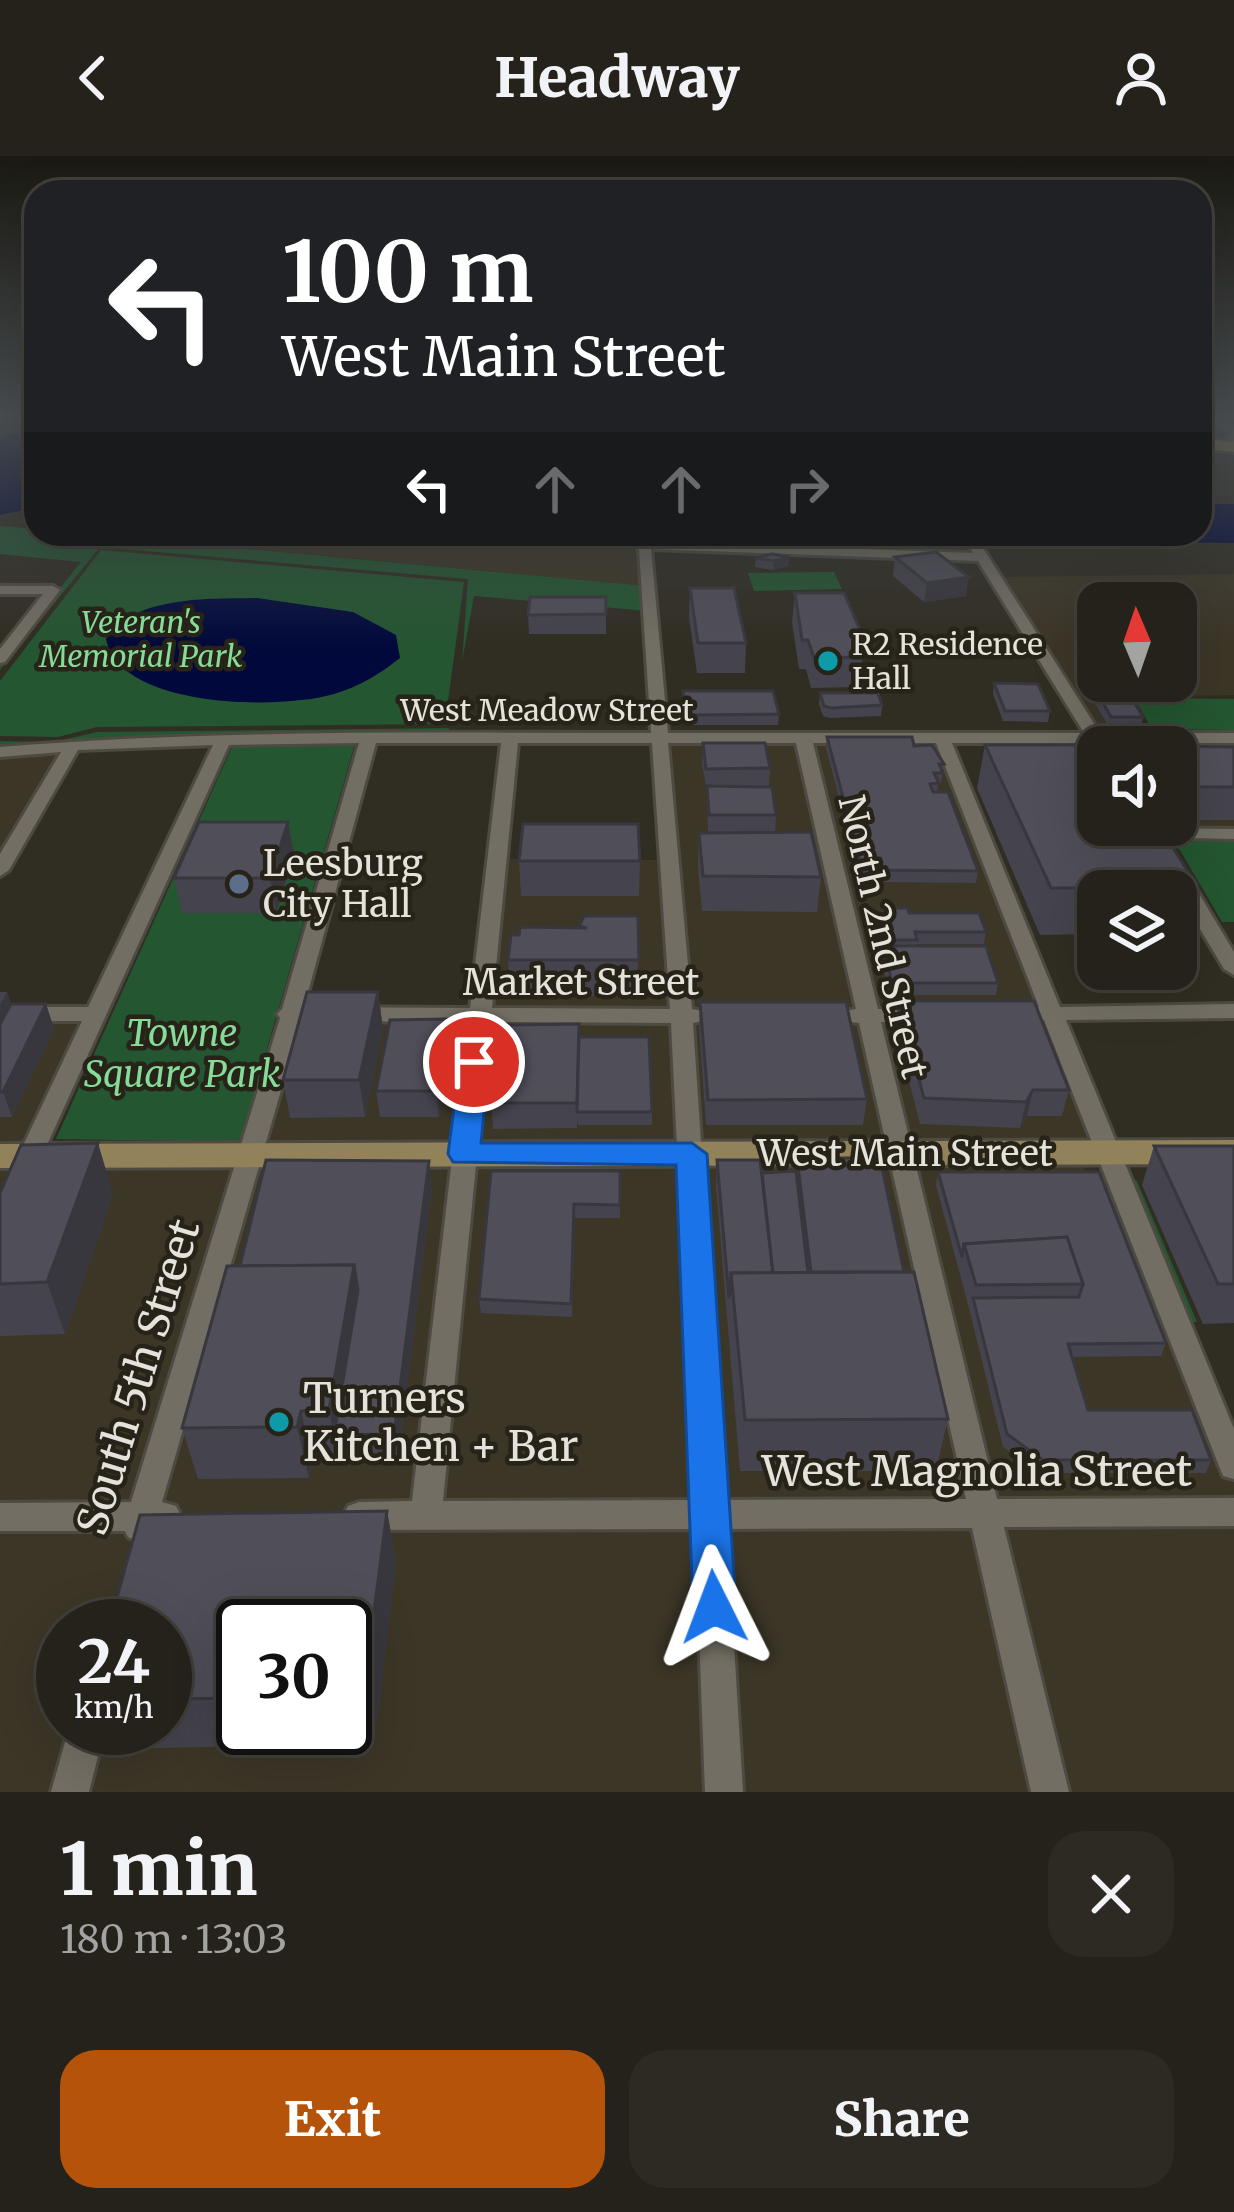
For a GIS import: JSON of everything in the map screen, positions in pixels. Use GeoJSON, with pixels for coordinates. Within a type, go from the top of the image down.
{"type":"FeatureCollection","features":[{"type":"Feature","properties":{"kind":"main road","name":"West Main Street"},"geometry":{"type":"LineString","coordinates":[[15,1155],[1234,1152]]}},
{"type":"Feature","properties":{"kind":"street"},"geometry":{"type":"LineString","coordinates":[[644,546],[692,1154],[724,1792]]}},
{"type":"Feature","properties":{"kind":"street"},"geometry":{"type":"LineString","coordinates":[[775,546],[982,557]]}},
{"type":"Feature","properties":{"kind":"street"},"geometry":{"type":"LineString","coordinates":[[975,546],[1087,726]]}},
{"type":"Feature","properties":{"kind":"street"},"geometry":{"type":"LineString","coordinates":[[0,590],[51,590],[0,659]]}},
{"type":"Feature","properties":{"kind":"street","name":"North 2nd Street"},"geometry":{"type":"LineString","coordinates":[[803,736],[1050,1792]]}},
{"type":"Feature","properties":{"kind":"street"},"geometry":{"type":"LineString","coordinates":[[941,736],[1234,1466]]}},
{"type":"Feature","properties":{"kind":"street","name":"West Meadow Street"},"geometry":{"type":"LineString","coordinates":[[0,752],[224,739],[941,736],[1077,741]]}},
{"type":"Feature","properties":{"kind":"street"},"geometry":{"type":"LineString","coordinates":[[426,1516],[510,737]]}},
{"type":"Feature","properties":{"kind":"street","name":"South 5th Street"},"geometry":{"type":"LineString","coordinates":[[131,1560],[369,738]]}},
{"type":"Feature","properties":{"kind":"street","name":"West Meadow Street"},"geometry":{"type":"LineString","coordinates":[[1197,739],[1234,738]]}},
{"type":"Feature","properties":{"kind":"street"},"geometry":{"type":"LineString","coordinates":[[15,1189],[15,1155],[97,1014],[224,739]]}},
{"type":"Feature","properties":{"kind":"street"},"geometry":{"type":"LineString","coordinates":[[0,870],[73,745]]}},
{"type":"Feature","properties":{"kind":"street"},"geometry":{"type":"LineString","coordinates":[[1197,832],[1234,834]]}},
{"type":"Feature","properties":{"kind":"street"},"geometry":{"type":"LineString","coordinates":[[1161,846],[1165,853]]}},
{"type":"Feature","properties":{"kind":"street"},"geometry":{"type":"LineString","coordinates":[[1197,907],[1234,969]]}},
{"type":"Feature","properties":{"kind":"street"},"geometry":{"type":"LineString","coordinates":[[983,1015],[1234,1011]]}},
{"type":"Feature","properties":{"kind":"street"},"geometry":{"type":"LineString","coordinates":[[0,1014],[97,1014]]}},
{"type":"Feature","properties":{"kind":"street","name":"Market Street"},"geometry":{"type":"LineString","coordinates":[[288,1014],[728,1016]]}},
{"type":"Feature","properties":{"kind":"street"},"geometry":{"type":"LineString","coordinates":[[820,1016],[936,1015]]}},
{"type":"Feature","properties":{"kind":"street","name":"West Magnolia Street"},"geometry":{"type":"LineString","coordinates":[[332,1516],[1234,1512]]}},
{"type":"Feature","properties":{"kind":"street"},"geometry":{"type":"LineString","coordinates":[[0,1517],[190,1516]]}},
{"type":"Feature","properties":{"kind":"street"},"geometry":{"type":"LineString","coordinates":[[70,1792],[80,1755]]}},
{"type":"Feature","properties":{"kind":"shaded area"},"geometry":{"type":"Polygon","coordinates":[[[0,494],[24,494],[24,508],[0,515],[0,494]]]}},
{"type":"Feature","properties":{"kind":"shaded area"},"geometry":{"type":"Polygon","coordinates":[[[1212,504],[1234,504],[1234,543],[1212,543],[1212,504]]]}},
{"type":"Feature","properties":{"kind":"shaded area"},"geometry":{"type":"Polygon","coordinates":[[[223,546],[645,546],[647,586],[223,546]]]}},
{"type":"Feature","properties":{"kind":"shaded area"},"geometry":{"type":"Polygon","coordinates":[[[1234,574],[1234,695],[1197,696],[1197,582],[1077,582],[1077,701],[993,577],[1234,574]]]}},
{"type":"Feature","properties":{"kind":"shaded area"},"geometry":{"type":"Polygon","coordinates":[[[257,598],[353,612],[396,635],[400,658],[334,694],[242,702],[205,699],[140,679],[118,662],[106,639],[135,614],[154,607],[257,598]]]}},
{"type":"Feature","properties":{"kind":"shaded area"},"geometry":{"type":"Polygon","coordinates":[[[1078,702],[1127,702],[1144,726],[1094,726],[1078,702]]]}},
{"type":"Feature","properties":{"kind":"shaded area"},"geometry":{"type":"Polygon","coordinates":[[[1197,734],[1234,734],[1234,833],[1197,833],[1197,734]]]}},
{"type":"Feature","properties":{"kind":"shaded area"},"geometry":{"type":"Polygon","coordinates":[[[939,735],[1105,1140],[255,1142],[291,1013],[483,1012],[500,859],[668,860],[657,737],[939,735]]]}},
{"type":"Feature","properties":{"kind":"shaded area"},"geometry":{"type":"Polygon","coordinates":[[[69,752],[0,871],[0,753],[69,752]]]}},
{"type":"Feature","properties":{"kind":"shaded area"},"geometry":{"type":"Polygon","coordinates":[[[0,1011],[90,1012],[36,1143],[0,1143],[0,1011]]]}},
{"type":"Feature","properties":{"kind":"shaded area"},"geometry":{"type":"Polygon","coordinates":[[[1086,1166],[1082,1174],[1151,1336],[1185,1336],[1234,1455],[1234,1792],[0,1792],[0,1169],[1086,1166]]]}},
{"type":"Feature","properties":{"kind":"green space"},"geometry":{"type":"Polygon","coordinates":[[[0,526],[24,528],[24,546],[217,546],[647,586],[649,611],[474,596],[462,662],[468,579],[100,547],[0,670],[0,662],[81,562],[0,554],[0,526]]]}},
{"type":"Feature","properties":{"kind":"green space","name":"Veteran's Memorial Park"},"geometry":{"type":"Polygon","coordinates":[[[101,550],[464,582],[445,724],[97,727],[58,737],[0,736],[0,681],[101,550]]]}},
{"type":"Feature","properties":{"kind":"green space"},"geometry":{"type":"Polygon","coordinates":[[[834,572],[842,589],[754,591],[748,573],[834,572]]]}},
{"type":"Feature","properties":{"kind":"green space"},"geometry":{"type":"Polygon","coordinates":[[[1234,699],[1234,730],[1150,726],[1136,702],[1234,699]]]}},
{"type":"Feature","properties":{"kind":"green space"},"geometry":{"type":"Polygon","coordinates":[[[449,728],[448,737],[220,737],[0,753],[0,741],[54,742],[97,732],[449,728]]]}},
{"type":"Feature","properties":{"kind":"green space","name":"Towne Square Park"},"geometry":{"type":"Polygon","coordinates":[[[355,744],[240,1142],[56,1139],[233,745],[355,744]]]}},
{"type":"Feature","properties":{"kind":"green space"},"geometry":{"type":"Polygon","coordinates":[[[1234,841],[1234,922],[1222,922],[1197,879],[1197,870],[1192,870],[1178,846],[1234,841]]]}},
{"type":"Feature","properties":{"kind":"green space"},"geometry":{"type":"Polygon","coordinates":[[[1111,1168],[1137,1181],[1197,1322],[1151,1322],[1096,1181],[1111,1168]]]}},
{"type":"Feature","properties":{"kind":"building"},"geometry":{"type":"Polygon","coordinates":[[[936,552],[969,577],[927,583],[895,557],[936,552]]]}},
{"type":"Feature","properties":{"kind":"building"},"geometry":{"type":"Polygon","coordinates":[[[772,554],[789,557],[756,558],[772,554]]]}},
{"type":"Feature","properties":{"kind":"building"},"geometry":{"type":"Polygon","coordinates":[[[690,588],[734,588],[746,643],[698,643],[690,588]]]}},
{"type":"Feature","properties":{"kind":"building"},"geometry":{"type":"Polygon","coordinates":[[[795,593],[844,593],[864,639],[857,639],[864,657],[814,658],[808,640],[802,640],[795,593]]]}},
{"type":"Feature","properties":{"kind":"building"},"geometry":{"type":"Polygon","coordinates":[[[530,597],[606,597],[606,614],[528,615],[530,597]]]}},
{"type":"Feature","properties":{"kind":"building"},"geometry":{"type":"Polygon","coordinates":[[[994,683],[1038,684],[1050,711],[1005,711],[994,683]]]}},
{"type":"Feature","properties":{"kind":"building"},"geometry":{"type":"Polygon","coordinates":[[[683,691],[773,691],[779,714],[686,715],[683,691]]]}},
{"type":"Feature","properties":{"kind":"building"},"geometry":{"type":"Polygon","coordinates":[[[820,693],[878,693],[882,705],[831,708],[824,706],[820,693]]]}},
{"type":"Feature","properties":{"kind":"building"},"geometry":{"type":"Polygon","coordinates":[[[1103,702],[1134,702],[1143,717],[1111,717],[1103,702]]]}},
{"type":"Feature","properties":{"kind":"building"},"geometry":{"type":"Polygon","coordinates":[[[827,737],[912,737],[914,746],[932,745],[944,764],[939,764],[943,773],[934,773],[939,783],[930,784],[933,792],[948,792],[978,871],[880,870],[877,862],[860,861],[827,737]]]}},
{"type":"Feature","properties":{"kind":"building"},"geometry":{"type":"Polygon","coordinates":[[[703,743],[765,743],[770,768],[706,769],[703,743]]]}},
{"type":"Feature","properties":{"kind":"building"},"geometry":{"type":"Polygon","coordinates":[[[985,745],[1077,745],[1077,846],[1172,846],[1187,870],[1077,870],[1077,888],[1051,888],[985,745]]]}},
{"type":"Feature","properties":{"kind":"building"},"geometry":{"type":"Polygon","coordinates":[[[1197,746],[1234,747],[1234,787],[1197,787],[1197,746]]]}},
{"type":"Feature","properties":{"kind":"building"},"geometry":{"type":"Polygon","coordinates":[[[707,786],[772,787],[776,815],[709,815],[707,786]]]}},
{"type":"Feature","properties":{"kind":"building"},"geometry":{"type":"Polygon","coordinates":[[[199,822],[288,822],[270,878],[174,878],[199,822]]]}},
{"type":"Feature","properties":{"kind":"building"},"geometry":{"type":"Polygon","coordinates":[[[523,824],[638,824],[640,861],[519,861],[523,824]]]}},
{"type":"Feature","properties":{"kind":"building"},"geometry":{"type":"Polygon","coordinates":[[[811,832],[821,877],[703,876],[699,833],[811,832]]]}},
{"type":"Feature","properties":{"kind":"building"},"geometry":{"type":"Polygon","coordinates":[[[883,908],[908,908],[909,913],[979,913],[986,932],[915,932],[917,940],[891,940],[883,908]]]}},
{"type":"Feature","properties":{"kind":"building"},"geometry":{"type":"Polygon","coordinates":[[[584,916],[638,916],[639,960],[508,960],[511,935],[519,935],[520,927],[587,928],[579,926],[584,916]]]}},
{"type":"Feature","properties":{"kind":"building"},"geometry":{"type":"Polygon","coordinates":[[[883,946],[986,946],[998,983],[892,983],[883,946]]]}},
{"type":"Feature","properties":{"kind":"building"},"geometry":{"type":"Polygon","coordinates":[[[307,992],[378,992],[359,1080],[283,1080],[307,992]]]}},
{"type":"Feature","properties":{"kind":"building"},"geometry":{"type":"Polygon","coordinates":[[[898,1001],[1034,1001],[1069,1090],[1033,1090],[1026,1102],[924,1098],[898,1001]]]}},
{"type":"Feature","properties":{"kind":"building"},"geometry":{"type":"Polygon","coordinates":[[[700,1002],[846,1002],[867,1099],[708,1100],[700,1002]]]}},
{"type":"Feature","properties":{"kind":"building"},"geometry":{"type":"Polygon","coordinates":[[[11,1004],[46,1004],[0,1092],[0,1024],[11,1004]]]}},
{"type":"Feature","properties":{"kind":"building"},"geometry":{"type":"Polygon","coordinates":[[[446,1019],[436,1091],[376,1091],[390,1020],[446,1019]]]}},
{"type":"Feature","properties":{"kind":"building"},"geometry":{"type":"Polygon","coordinates":[[[579,1024],[577,1103],[491,1103],[499,1025],[579,1024]]]}},
{"type":"Feature","properties":{"kind":"building"},"geometry":{"type":"Polygon","coordinates":[[[579,1037],[649,1037],[652,1112],[577,1112],[579,1037]]]}},
{"type":"Feature","properties":{"kind":"building"},"geometry":{"type":"Polygon","coordinates":[[[98,1143],[47,1282],[0,1284],[0,1193],[21,1145],[98,1143]]]}},
{"type":"Feature","properties":{"kind":"building"},"geometry":{"type":"Polygon","coordinates":[[[1154,1146],[1234,1146],[1234,1284],[1218,1284],[1154,1146]]]}},
{"type":"Feature","properties":{"kind":"building"},"geometry":{"type":"Polygon","coordinates":[[[797,1158],[880,1158],[904,1272],[811,1272],[797,1158]]]}},
{"type":"Feature","properties":{"kind":"building"},"geometry":{"type":"Polygon","coordinates":[[[266,1160],[429,1161],[394,1434],[334,1435],[358,1290],[354,1265],[240,1266],[266,1160]]]}},
{"type":"Feature","properties":{"kind":"building"},"geometry":{"type":"Polygon","coordinates":[[[717,1160],[760,1160],[773,1273],[731,1273],[729,1298],[717,1160]]]}},
{"type":"Feature","properties":{"kind":"building"},"geometry":{"type":"Polygon","coordinates":[[[491,1171],[620,1171],[620,1205],[574,1204],[571,1304],[479,1299],[491,1171]]]}},
{"type":"Feature","properties":{"kind":"building"},"geometry":{"type":"Polygon","coordinates":[[[796,1171],[808,1273],[773,1273],[762,1173],[796,1171]]]}},
{"type":"Feature","properties":{"kind":"building"},"geometry":{"type":"Polygon","coordinates":[[[938,1172],[1099,1172],[1166,1343],[1068,1344],[1088,1410],[1192,1410],[1211,1460],[1043,1460],[1007,1434],[973,1298],[1079,1297],[1083,1284],[1067,1237],[964,1244],[962,1257],[938,1172]]]}},
{"type":"Feature","properties":{"kind":"building"},"geometry":{"type":"Polygon","coordinates":[[[1067,1237],[1083,1284],[976,1285],[964,1244],[1067,1237]]]}},
{"type":"Feature","properties":{"kind":"building"},"geometry":{"type":"Polygon","coordinates":[[[354,1265],[329,1410],[301,1411],[297,1427],[182,1428],[227,1266],[354,1265]]]}},
{"type":"Feature","properties":{"kind":"building"},"geometry":{"type":"Polygon","coordinates":[[[914,1272],[948,1419],[745,1420],[731,1273],[914,1272]]]}},
{"type":"Feature","properties":{"kind":"building"},"geometry":{"type":"Polygon","coordinates":[[[387,1511],[372,1627],[372,1599],[216,1599],[216,1698],[192,1699],[192,1599],[117,1599],[140,1515],[387,1511]]]}},
{"type":"Feature","properties":{"kind":"place","name":"R2 Residence Hall"},"geometry":{"type":"Point","coordinates":[828,661]}},
{"type":"Feature","properties":{"kind":"place","name":"Leesburg City Hall"},"geometry":{"type":"Point","coordinates":[239,884]}},
{"type":"Feature","properties":{"kind":"place","name":"Turners Kitchen + Bar"},"geometry":{"type":"Point","coordinates":[279,1422]}},
{"type":"Feature","properties":{"kind":"route"},"geometry":{"type":"LineString","coordinates":[[474,1062],[464,1154],[692,1154],[714,1607]]}}]}
